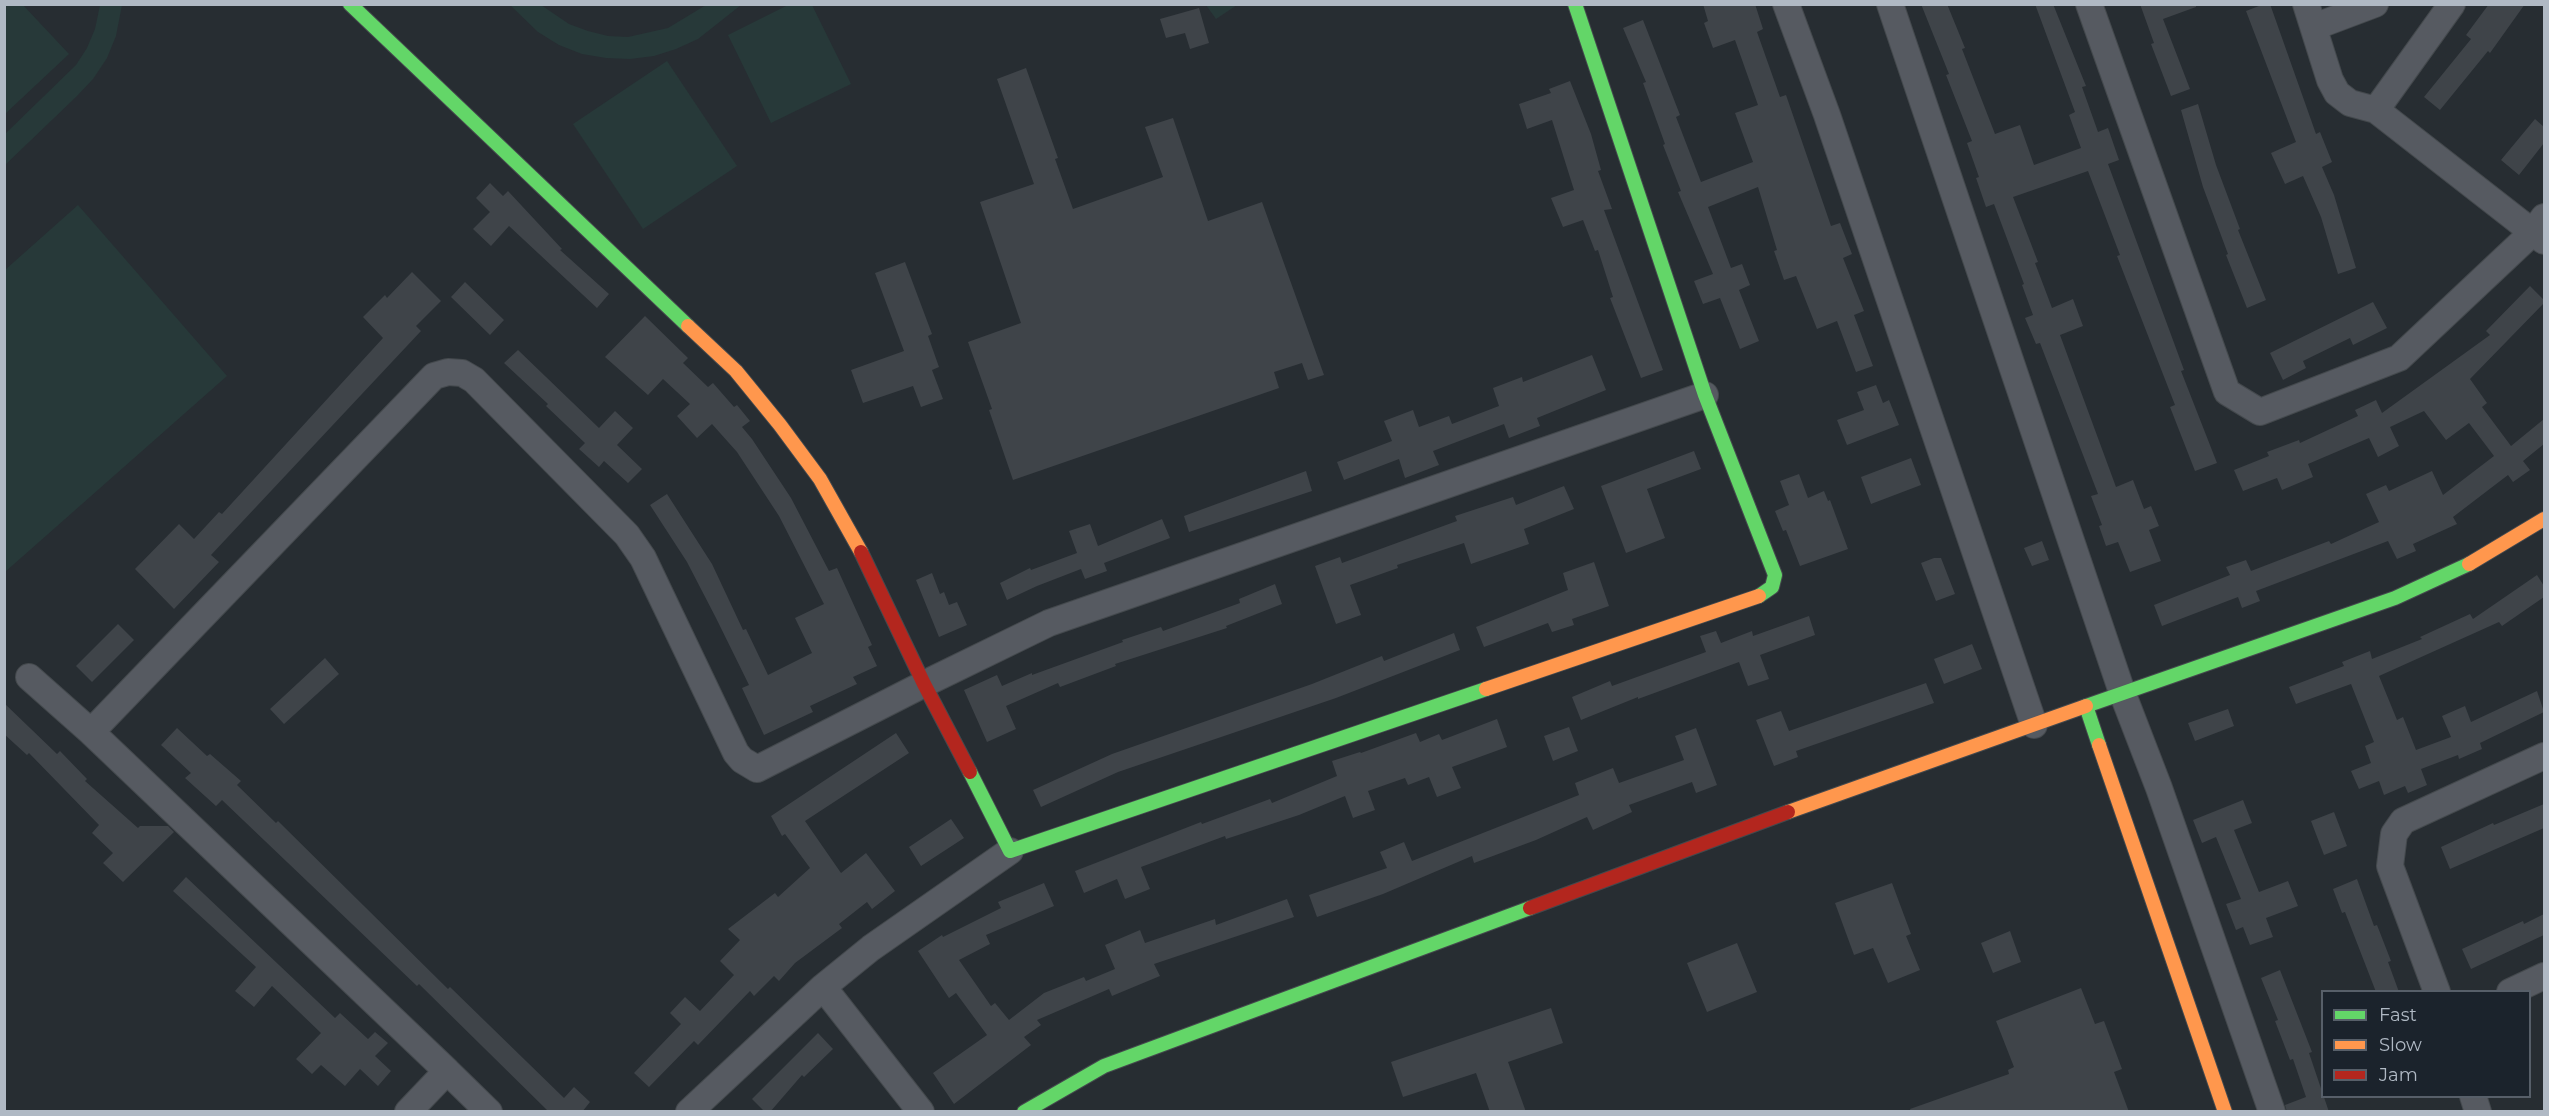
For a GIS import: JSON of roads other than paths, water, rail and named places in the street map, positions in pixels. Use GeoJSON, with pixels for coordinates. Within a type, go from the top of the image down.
{"type":"FeatureCollection","features":[{"type":"Feature","properties":{"kind":"street"},"geometry":{"type":"LineString","coordinates":[[350,4],[746,383],[820,479],[861,551],[924,684],[1010,851]]}},
{"type":"Feature","properties":{"kind":"street"},"geometry":{"type":"LineString","coordinates":[[690,1112],[823,987],[871,948],[1010,851],[1763,595],[1772,587],[1774,575],[1705,395],[1575,4]]}},
{"type":"Feature","properties":{"kind":"street"},"geometry":{"type":"LineString","coordinates":[[1786,4],[1827,115],[2034,725]]}},
{"type":"Feature","properties":{"kind":"street"},"geometry":{"type":"LineString","coordinates":[[1890,4],[2122,692],[2159,788],[2272,1112]]}},
{"type":"Feature","properties":{"kind":"street"},"geometry":{"type":"LineString","coordinates":[[2089,4],[2227,392],[2260,412],[2400,358],[2541,230],[2376,110],[2350,103],[2337,93],[2330,80],[2310,16],[2375,4]]}},
{"type":"Feature","properties":{"kind":"street"},"geometry":{"type":"LineString","coordinates":[[2376,110],[2452,4]]}},
{"type":"Feature","properties":{"kind":"street"},"geometry":{"type":"LineString","coordinates":[[91,732],[434,376],[448,372],[462,373],[474,380],[627,535],[643,558],[736,753],[747,764],[758,769],[1049,623],[1705,395]]}},
{"type":"Feature","properties":{"kind":"street"},"geometry":{"type":"LineString","coordinates":[[1024,1112],[1104,1066],[1871,782],[2395,598],[2476,561],[2544,519]]}},
{"type":"Feature","properties":{"kind":"street"},"geometry":{"type":"LineString","coordinates":[[29,677],[91,732],[489,1112]]}},
{"type":"Feature","properties":{"kind":"street"},"geometry":{"type":"LineString","coordinates":[[2086,706],[2225,1112]]}},
{"type":"Feature","properties":{"kind":"street"},"geometry":{"type":"LineString","coordinates":[[2436,990],[2390,866],[2394,834],[2403,821],[2544,756]]}},
{"type":"Feature","properties":{"kind":"street"},"geometry":{"type":"LineString","coordinates":[[2514,990],[2544,976]]}},
{"type":"Feature","properties":{"kind":"street"},"geometry":{"type":"LineString","coordinates":[[823,987],[921,1112]]}},
{"type":"Feature","properties":{"kind":"street"},"geometry":{"type":"LineString","coordinates":[[408,1112],[447,1071]]}}]}
